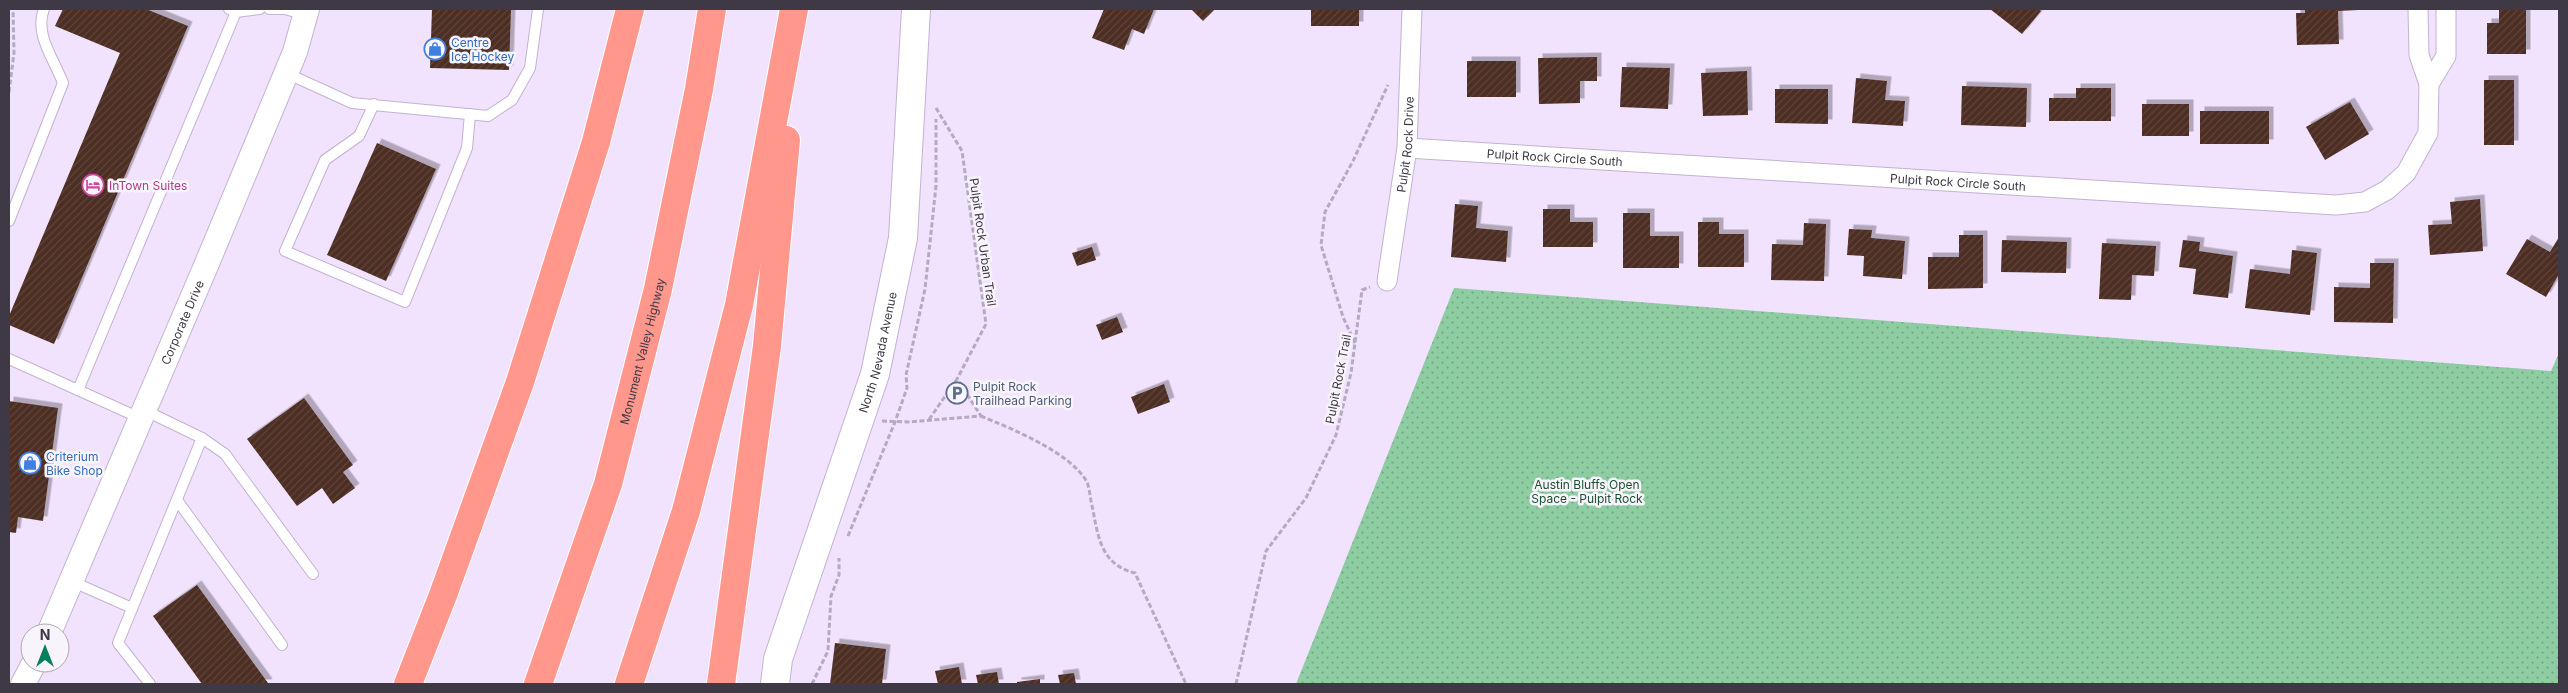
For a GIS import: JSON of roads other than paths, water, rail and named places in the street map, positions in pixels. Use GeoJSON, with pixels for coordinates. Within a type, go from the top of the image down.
{"type":"FeatureCollection","features":[{"type":"Feature","properties":{"kind":"highway"},"geometry":{"type":"LineString","coordinates":[[408,684],[443,595],[520,382],[596,142],[630,9]]}},
{"type":"Feature","properties":{"kind":"highway","name":"Monument Valley Highway"},"geometry":{"type":"LineString","coordinates":[[538,684],[608,484],[642,354],[660,280],[699,89],[712,9]]}},
{"type":"Feature","properties":{"kind":"highway"},"geometry":{"type":"LineString","coordinates":[[629,684],[686,511],[740,305],[794,9]]}},
{"type":"Feature","properties":{"kind":"highway"},"geometry":{"type":"LineString","coordinates":[[721,684],[767,346],[798,9]]}},
{"type":"Feature","properties":{"kind":"main road","name":"North Nevada Avenue"},"geometry":{"type":"LineString","coordinates":[[775,684],[778,659],[875,374],[903,238],[916,9]]}},
{"type":"Feature","properties":{"kind":"street","name":"Pulpit Rock Drive"},"geometry":{"type":"LineString","coordinates":[[1387,281],[1407,148],[1412,9]]}},
{"type":"Feature","properties":{"kind":"street","name":"Pulpit Rock Circle South"},"geometry":{"type":"LineString","coordinates":[[1407,148],[2336,205],[2365,202],[2386,190],[2406,172],[2428,133],[2429,84],[2419,55],[2418,9]]}},
{"type":"Feature","properties":{"kind":"street"},"geometry":{"type":"LineString","coordinates":[[2429,84],[2446,56],[2446,9]]}},
{"type":"Feature","properties":{"kind":"street","name":"Corporate Drive"},"geometry":{"type":"LineString","coordinates":[[53,623],[286,73],[306,12]]}},
{"type":"Feature","properties":{"kind":"lane"},"geometry":{"type":"LineString","coordinates":[[9,221],[63,82],[53,57],[41,38],[44,9]]}},
{"type":"Feature","properties":{"kind":"lane"},"geometry":{"type":"LineString","coordinates":[[78,390],[232,10],[260,9]]}},
{"type":"Feature","properties":{"kind":"lane"},"geometry":{"type":"LineString","coordinates":[[269,9],[306,12]]}},
{"type":"Feature","properties":{"kind":"lane"},"geometry":{"type":"LineString","coordinates":[[286,73],[352,103],[488,116],[512,100],[530,68],[538,9]]}},
{"type":"Feature","properties":{"kind":"lane"},"geometry":{"type":"LineString","coordinates":[[374,104],[359,136],[324,160],[285,250],[405,302],[467,148],[470,114]]}},
{"type":"Feature","properties":{"kind":"lane"},"geometry":{"type":"LineString","coordinates":[[9,359],[78,390],[202,438],[225,454],[313,574]]}},
{"type":"Feature","properties":{"kind":"lane"},"geometry":{"type":"LineString","coordinates":[[150,684],[118,643],[202,438]]}},
{"type":"Feature","properties":{"kind":"lane"},"geometry":{"type":"LineString","coordinates":[[177,500],[282,644]]}},
{"type":"Feature","properties":{"kind":"lane"},"geometry":{"type":"LineString","coordinates":[[71,582],[132,608]]}},
{"type":"Feature","properties":{"kind":"place","name":"Centre Ice Hockey"},"geometry":{"type":"Point","coordinates":[435,49]}},
{"type":"Feature","properties":{"kind":"place","name":"InTown Suites"},"geometry":{"type":"Point","coordinates":[93,185]}},
{"type":"Feature","properties":{"kind":"place","name":"Pulpit Rock Trailhead Parking"},"geometry":{"type":"Point","coordinates":[957,393]}},
{"type":"Feature","properties":{"kind":"place","name":"Criterium Bike Shop"},"geometry":{"type":"Point","coordinates":[30,463]}},
{"type":"Feature","properties":{"kind":"park label","name":"Austin Bluffs Open Space - Pulpit Rock"},"geometry":{"type":"Point","coordinates":[1587,491]}}]}
